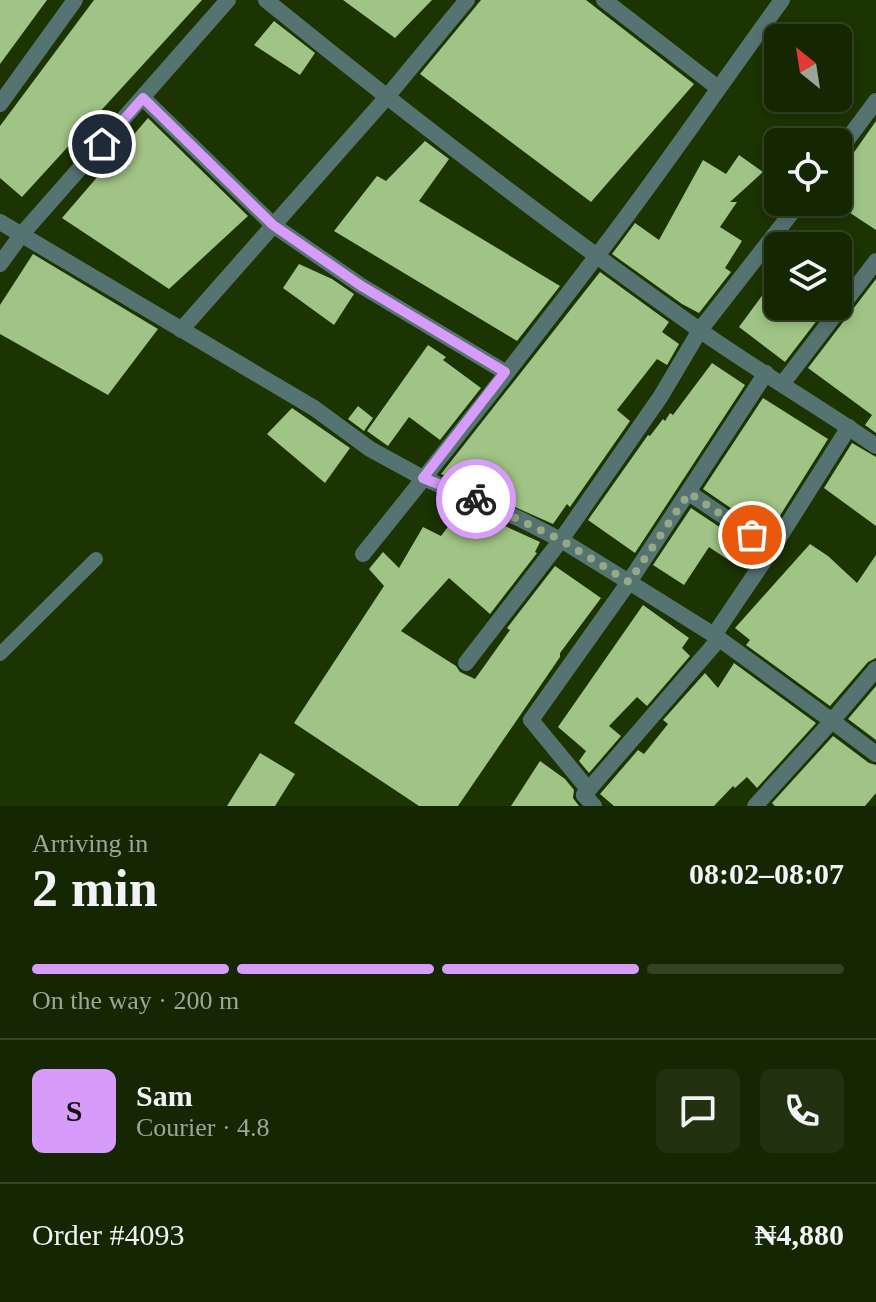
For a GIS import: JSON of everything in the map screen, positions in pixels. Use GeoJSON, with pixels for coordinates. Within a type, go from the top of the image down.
{"type":"FeatureCollection","features":[{"type":"Feature","properties":{"kind":"street"},"geometry":{"type":"LineString","coordinates":[[0,104],[75,0]]}},
{"type":"Feature","properties":{"kind":"street"},"geometry":{"type":"LineString","coordinates":[[0,264],[22,234],[228,0]]}},
{"type":"Feature","properties":{"kind":"street"},"geometry":{"type":"LineString","coordinates":[[266,0],[386,98],[700,330],[876,446]]}},
{"type":"Feature","properties":{"kind":"street"},"geometry":{"type":"LineString","coordinates":[[181,330],[386,98],[467,0]]}},
{"type":"Feature","properties":{"kind":"street"},"geometry":{"type":"LineString","coordinates":[[604,0],[718,88]]}},
{"type":"Feature","properties":{"kind":"street"},"geometry":{"type":"LineString","coordinates":[[363,554],[598,255],[782,0]]}},
{"type":"Feature","properties":{"kind":"street"},"geometry":{"type":"LineString","coordinates":[[143,98],[273,225],[360,285],[505,372]]}},
{"type":"Feature","properties":{"kind":"street"},"geometry":{"type":"LineString","coordinates":[[852,133],[876,101]]}},
{"type":"Feature","properties":{"kind":"street"},"geometry":{"type":"LineString","coordinates":[[466,663],[561,540],[661,396],[700,330],[789,216]]}},
{"type":"Feature","properties":{"kind":"street"},"geometry":{"type":"LineString","coordinates":[[0,222],[314,408],[370,449],[423,478],[561,540],[716,637],[876,754]]}},
{"type":"Feature","properties":{"kind":"street"},"geometry":{"type":"LineString","coordinates":[[783,383],[876,261]]}},
{"type":"Feature","properties":{"kind":"street"},"geometry":{"type":"LineString","coordinates":[[589,800],[587,788],[531,720],[629,582],[766,373]]}},
{"type":"Feature","properties":{"kind":"street"},"geometry":{"type":"LineString","coordinates":[[589,800],[716,637],[849,427]]}},
{"type":"Feature","properties":{"kind":"street"},"geometry":{"type":"LineString","coordinates":[[689,493],[772,549]]}},
{"type":"Feature","properties":{"kind":"street"},"geometry":{"type":"LineString","coordinates":[[755,806],[876,669]]}},
{"type":"Feature","properties":{"kind":"lane"},"geometry":{"type":"LineString","coordinates":[[0,654],[96,559]]}},
{"type":"Feature","properties":{"kind":"building"},"geometry":{"type":"Polygon","coordinates":[[[0,0],[47,0],[0,64],[0,0]]]}},
{"type":"Feature","properties":{"kind":"building"},"geometry":{"type":"Polygon","coordinates":[[[94,0],[202,0],[22,197],[0,178],[0,126],[94,0]]]}},
{"type":"Feature","properties":{"kind":"building"},"geometry":{"type":"Polygon","coordinates":[[[343,0],[432,0],[395,38],[343,0]]]}},
{"type":"Feature","properties":{"kind":"building"},"geometry":{"type":"Polygon","coordinates":[[[481,0],[586,0],[694,84],[591,202],[420,74],[481,0]]]}},
{"type":"Feature","properties":{"kind":"building"},"geometry":{"type":"Polygon","coordinates":[[[274,21],[315,53],[300,75],[254,45],[274,21]]]}},
{"type":"Feature","properties":{"kind":"building"},"geometry":{"type":"Polygon","coordinates":[[[148,118],[248,216],[169,289],[62,218],[148,118]]]}},
{"type":"Feature","properties":{"kind":"building"},"geometry":{"type":"Polygon","coordinates":[[[876,121],[876,230],[852,214],[852,155],[876,121]]]}},
{"type":"Feature","properties":{"kind":"building"},"geometry":{"type":"Polygon","coordinates":[[[425,141],[449,159],[419,201],[560,286],[517,341],[334,231],[377,176],[386,181],[425,141]]]}},
{"type":"Feature","properties":{"kind":"building"},"geometry":{"type":"Polygon","coordinates":[[[739,155],[763,172],[730,202],[737,202],[720,227],[742,241],[725,268],[731,272],[699,313],[612,254],[635,223],[659,240],[703,160],[726,174],[739,155]]]}},
{"type":"Feature","properties":{"kind":"building"},"geometry":{"type":"Polygon","coordinates":[[[33,254],[158,329],[108,395],[0,334],[0,305],[33,254]]]}},
{"type":"Feature","properties":{"kind":"building"},"geometry":{"type":"Polygon","coordinates":[[[299,264],[332,279],[354,294],[334,325],[283,288],[299,264]]]}},
{"type":"Feature","properties":{"kind":"building"},"geometry":{"type":"Polygon","coordinates":[[[600,272],[669,322],[662,332],[679,344],[667,365],[657,359],[617,410],[630,421],[570,507],[567,504],[553,524],[441,474],[600,272]]]}},
{"type":"Feature","properties":{"kind":"building"},"geometry":{"type":"Polygon","coordinates":[[[876,279],[876,433],[865,425],[872,415],[808,368],[845,320],[852,320],[852,310],[876,279]]]}},
{"type":"Feature","properties":{"kind":"building"},"geometry":{"type":"Polygon","coordinates":[[[764,293],[764,320],[817,320],[785,362],[739,327],[764,293]]]}},
{"type":"Feature","properties":{"kind":"building"},"geometry":{"type":"Polygon","coordinates":[[[428,345],[481,388],[440,440],[409,417],[388,446],[367,431],[428,345]]]}},
{"type":"Feature","properties":{"kind":"building"},"geometry":{"type":"Polygon","coordinates":[[[712,363],[745,385],[635,553],[588,520],[648,435],[670,413],[673,415],[712,363]]]}},
{"type":"Feature","properties":{"kind":"building"},"geometry":{"type":"Polygon","coordinates":[[[763,398],[828,439],[771,530],[756,521],[754,524],[703,489],[763,398]]]}},
{"type":"Feature","properties":{"kind":"building"},"geometry":{"type":"Polygon","coordinates":[[[358,406],[373,418],[364,431],[348,419],[358,406]]]}},
{"type":"Feature","properties":{"kind":"building"},"geometry":{"type":"Polygon","coordinates":[[[292,408],[350,448],[325,483],[267,434],[292,408]]]}},
{"type":"Feature","properties":{"kind":"building"},"geometry":{"type":"Polygon","coordinates":[[[852,443],[876,457],[876,526],[824,488],[852,443]]]}},
{"type":"Feature","properties":{"kind":"building"},"geometry":{"type":"Polygon","coordinates":[[[463,507],[540,542],[537,553],[490,614],[449,578],[401,631],[456,666],[460,672],[475,679],[510,630],[507,628],[555,566],[601,598],[560,653],[458,806],[419,806],[294,723],[384,586],[369,569],[383,552],[399,568],[423,527],[441,536],[463,507]]]}},
{"type":"Feature","properties":{"kind":"building"},"geometry":{"type":"Polygon","coordinates":[[[691,508],[742,542],[730,561],[709,547],[684,585],[653,565],[691,508]]]}},
{"type":"Feature","properties":{"kind":"building"},"geometry":{"type":"Polygon","coordinates":[[[810,544],[857,583],[876,555],[876,658],[868,662],[830,706],[746,645],[750,640],[735,628],[810,544]]]}},
{"type":"Feature","properties":{"kind":"building"},"geometry":{"type":"Polygon","coordinates":[[[643,605],[689,638],[682,648],[690,656],[647,706],[637,697],[609,726],[621,736],[589,773],[579,761],[586,751],[558,727],[643,605]]]}},
{"type":"Feature","properties":{"kind":"building"},"geometry":{"type":"Polygon","coordinates":[[[734,663],[816,723],[757,788],[747,777],[735,788],[733,786],[714,806],[614,806],[600,794],[638,750],[644,754],[668,724],[663,720],[705,673],[718,688],[734,663]]]}},
{"type":"Feature","properties":{"kind":"building"},"geometry":{"type":"Polygon","coordinates":[[[876,686],[876,740],[848,719],[876,686]]]}},
{"type":"Feature","properties":{"kind":"building"},"geometry":{"type":"Polygon","coordinates":[[[833,736],[876,765],[876,793],[865,806],[775,806],[772,803],[833,736]]]}},
{"type":"Feature","properties":{"kind":"building"},"geometry":{"type":"Polygon","coordinates":[[[260,753],[295,774],[275,806],[227,806],[260,753]]]}},
{"type":"Feature","properties":{"kind":"building"},"geometry":{"type":"Polygon","coordinates":[[[540,761],[565,779],[574,790],[573,798],[579,806],[511,806],[540,761]]]}},
{"type":"Feature","properties":{"kind":"way so far"},"geometry":{"type":"LineString","coordinates":[[476,499],[561,540],[629,582],[689,493],[752,535]]}},
{"type":"Feature","properties":{"kind":"route"},"geometry":{"type":"LineString","coordinates":[[102,144],[143,98],[273,225],[360,285],[505,372],[423,478],[476,499]]}}]}
